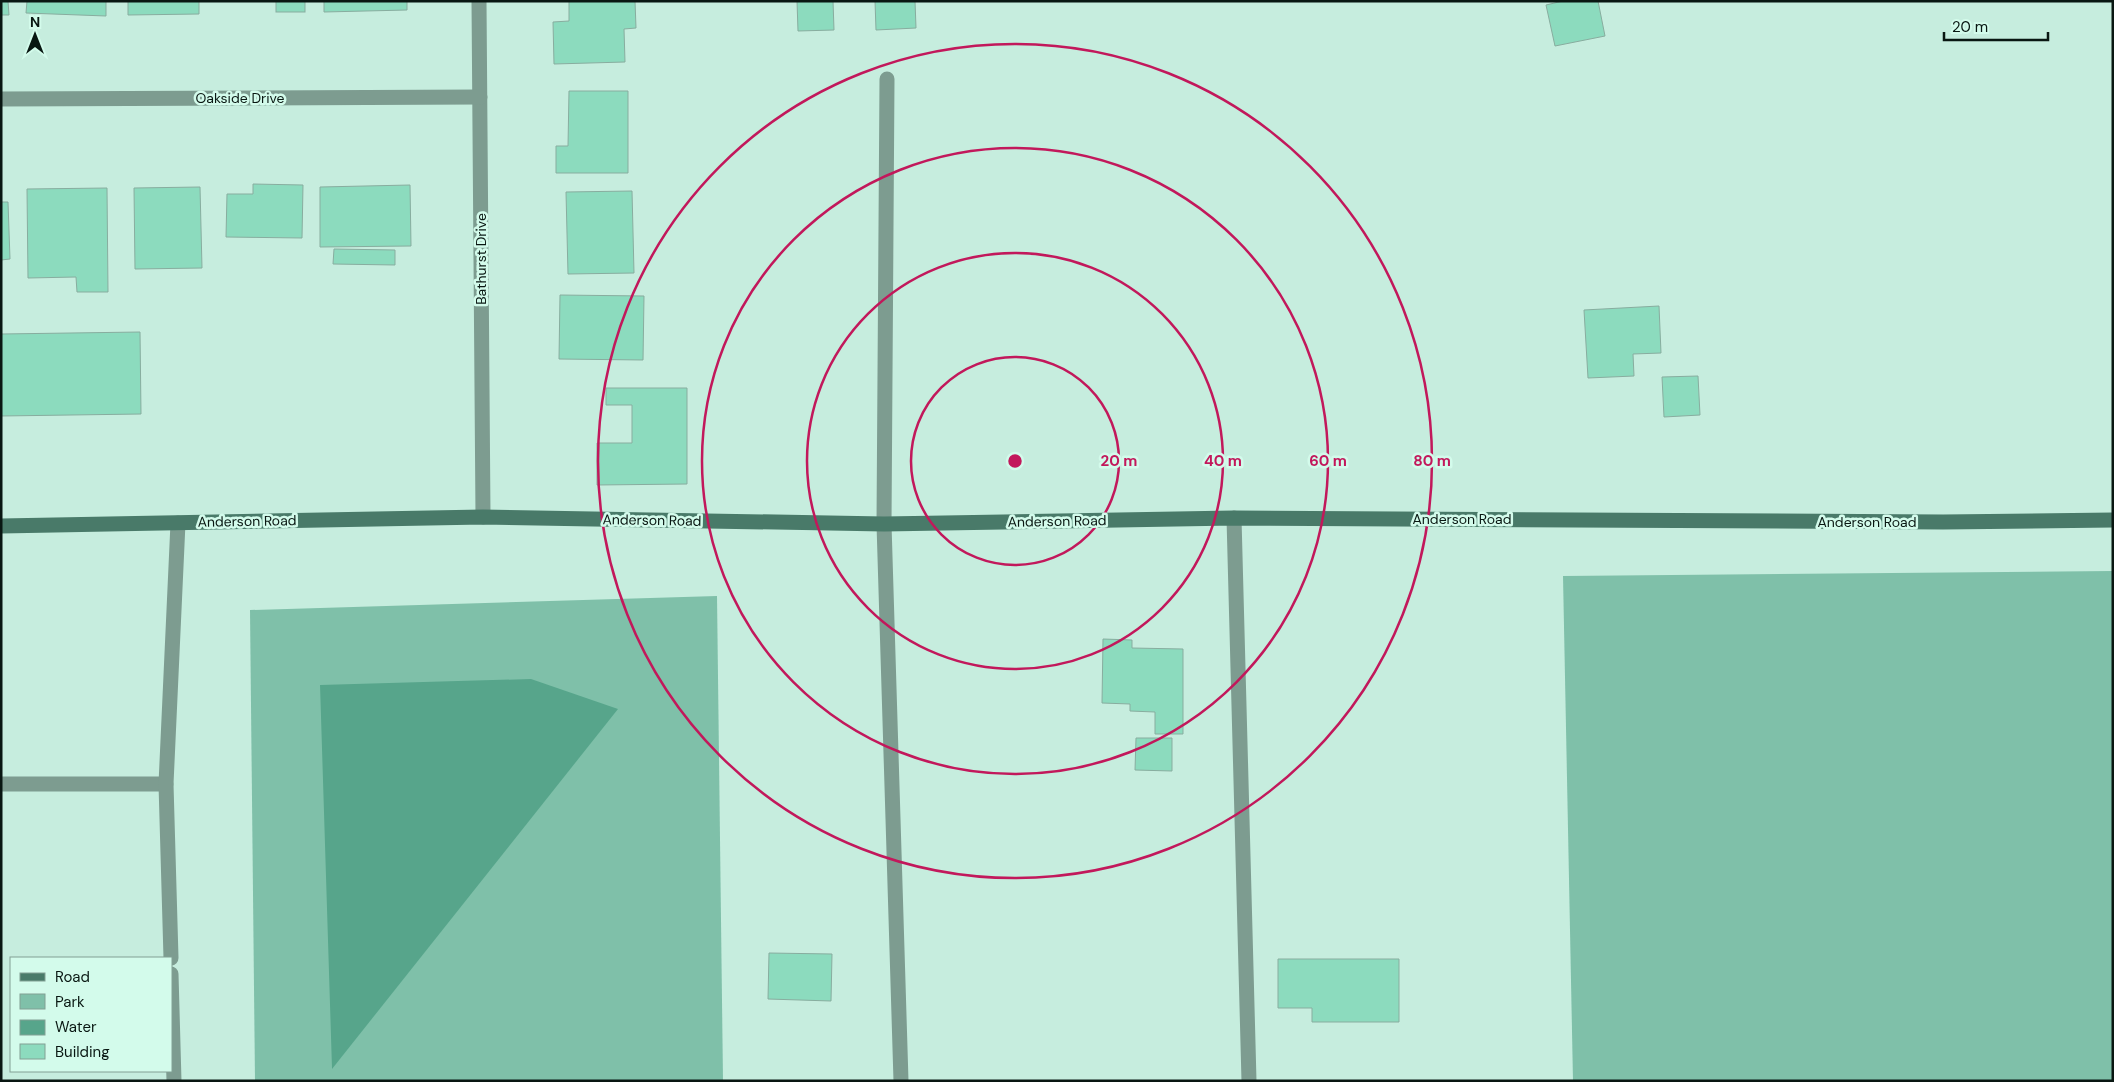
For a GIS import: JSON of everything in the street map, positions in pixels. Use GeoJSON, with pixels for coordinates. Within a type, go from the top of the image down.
{"type":"FeatureCollection","features":[{"type":"Feature","properties":{"kind":"street","name":"Bathurst Drive"},"geometry":{"type":"LineString","coordinates":[[479,1],[483,517]]}},
{"type":"Feature","properties":{"kind":"street"},"geometry":{"type":"LineString","coordinates":[[887,79],[884,524],[901,1081]]}},
{"type":"Feature","properties":{"kind":"street","name":"Oakside Drive"},"geometry":{"type":"LineString","coordinates":[[1,99],[480,96]]}},
{"type":"Feature","properties":{"kind":"street","name":"Anderson Road"},"geometry":{"type":"LineString","coordinates":[[1,526],[483,517],[884,524],[1234,518],[1943,522],[2113,520]]}},
{"type":"Feature","properties":{"kind":"street"},"geometry":{"type":"LineString","coordinates":[[1234,518],[1249,1081]]}},
{"type":"Feature","properties":{"kind":"street"},"geometry":{"type":"LineString","coordinates":[[171,957],[166,784],[178,523]]}},
{"type":"Feature","properties":{"kind":"street"},"geometry":{"type":"LineString","coordinates":[[1,784],[166,784]]}},
{"type":"Feature","properties":{"kind":"street"},"geometry":{"type":"LineString","coordinates":[[172,1010],[174,1081]]}},
{"type":"Feature","properties":{"kind":"green space"},"geometry":{"type":"Polygon","coordinates":[[[2113,571],[2113,1081],[1573,1081],[1563,576],[2113,571]]]}},
{"type":"Feature","properties":{"kind":"green space"},"geometry":{"type":"Polygon","coordinates":[[[717,596],[723,1081],[255,1081],[250,610],[717,596]]]}},
{"type":"Feature","properties":{"kind":"water"},"geometry":{"type":"Polygon","coordinates":[[[531,679],[618,709],[332,1069],[320,685],[531,679]]]}},
{"type":"Feature","properties":{"kind":"building"},"geometry":{"type":"Polygon","coordinates":[[[1,1],[8,1],[9,15],[1,15],[1,1]]]}},
{"type":"Feature","properties":{"kind":"building"},"geometry":{"type":"Polygon","coordinates":[[[27,1],[106,1],[106,16],[26,13],[27,1]]]}},
{"type":"Feature","properties":{"kind":"building"},"geometry":{"type":"Polygon","coordinates":[[[128,1],[199,1],[199,14],[128,15],[128,1]]]}},
{"type":"Feature","properties":{"kind":"building"},"geometry":{"type":"Polygon","coordinates":[[[276,1],[305,1],[305,12],[276,12],[276,1]]]}},
{"type":"Feature","properties":{"kind":"building"},"geometry":{"type":"Polygon","coordinates":[[[324,1],[407,1],[407,10],[324,12],[324,1]]]}},
{"type":"Feature","properties":{"kind":"building"},"geometry":{"type":"Polygon","coordinates":[[[569,1],[635,1],[636,28],[624,29],[625,62],[554,64],[553,22],[569,21],[569,1]]]}},
{"type":"Feature","properties":{"kind":"building"},"geometry":{"type":"Polygon","coordinates":[[[797,1],[833,1],[834,30],[798,31],[797,1]]]}},
{"type":"Feature","properties":{"kind":"building"},"geometry":{"type":"Polygon","coordinates":[[[875,1],[915,1],[916,28],[876,30],[875,1]]]}},
{"type":"Feature","properties":{"kind":"building"},"geometry":{"type":"Polygon","coordinates":[[[1563,1],[1598,1],[1605,36],[1555,46],[1546,5],[1563,1]]]}},
{"type":"Feature","properties":{"kind":"building"},"geometry":{"type":"Polygon","coordinates":[[[569,91],[628,91],[628,173],[556,173],[556,146],[568,146],[569,91]]]}},
{"type":"Feature","properties":{"kind":"building"},"geometry":{"type":"Polygon","coordinates":[[[253,184],[303,185],[302,238],[226,237],[227,194],[253,194],[253,184]]]}},
{"type":"Feature","properties":{"kind":"building"},"geometry":{"type":"Polygon","coordinates":[[[410,185],[411,246],[320,247],[320,187],[410,185]]]}},
{"type":"Feature","properties":{"kind":"building"},"geometry":{"type":"Polygon","coordinates":[[[200,187],[202,268],[135,269],[134,188],[200,187]]]}},
{"type":"Feature","properties":{"kind":"building"},"geometry":{"type":"Polygon","coordinates":[[[107,188],[108,292],[77,292],[76,277],[28,278],[27,189],[107,188]]]}},
{"type":"Feature","properties":{"kind":"building"},"geometry":{"type":"Polygon","coordinates":[[[632,191],[634,273],[568,274],[566,192],[632,191]]]}},
{"type":"Feature","properties":{"kind":"building"},"geometry":{"type":"Polygon","coordinates":[[[1,202],[8,202],[10,259],[1,260],[1,202]]]}},
{"type":"Feature","properties":{"kind":"building"},"geometry":{"type":"Polygon","coordinates":[[[334,249],[395,250],[395,265],[333,264],[334,249]]]}},
{"type":"Feature","properties":{"kind":"building"},"geometry":{"type":"Polygon","coordinates":[[[560,295],[644,296],[643,360],[559,359],[560,295]]]}},
{"type":"Feature","properties":{"kind":"building"},"geometry":{"type":"Polygon","coordinates":[[[1659,306],[1661,353],[1633,354],[1634,376],[1588,378],[1584,310],[1659,306]]]}},
{"type":"Feature","properties":{"kind":"building"},"geometry":{"type":"Polygon","coordinates":[[[140,332],[141,414],[1,416],[1,334],[140,332]]]}},
{"type":"Feature","properties":{"kind":"building"},"geometry":{"type":"Polygon","coordinates":[[[1698,376],[1700,415],[1664,417],[1662,377],[1698,376]]]}},
{"type":"Feature","properties":{"kind":"building"},"geometry":{"type":"Polygon","coordinates":[[[606,388],[687,388],[687,484],[597,485],[597,443],[632,443],[632,405],[606,405],[606,388]]]}},
{"type":"Feature","properties":{"kind":"building"},"geometry":{"type":"Polygon","coordinates":[[[1103,639],[1132,640],[1132,648],[1183,649],[1183,734],[1155,734],[1155,712],[1130,711],[1130,704],[1102,703],[1103,639]]]}},
{"type":"Feature","properties":{"kind":"building"},"geometry":{"type":"Polygon","coordinates":[[[1136,738],[1172,738],[1172,771],[1135,770],[1136,738]]]}},
{"type":"Feature","properties":{"kind":"building"},"geometry":{"type":"Polygon","coordinates":[[[769,953],[832,954],[831,1001],[768,999],[769,953]]]}},
{"type":"Feature","properties":{"kind":"building"},"geometry":{"type":"Polygon","coordinates":[[[1278,959],[1399,959],[1399,1022],[1312,1022],[1312,1008],[1278,1008],[1278,959]]]}}]}
